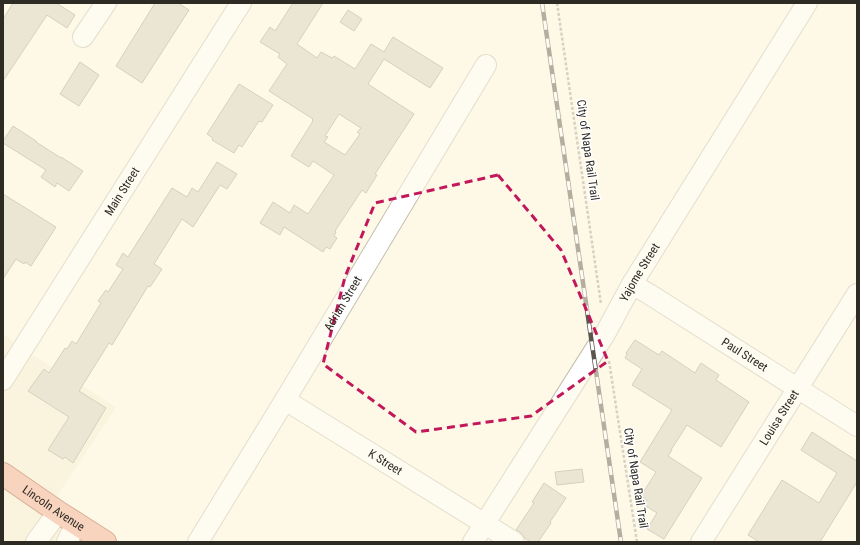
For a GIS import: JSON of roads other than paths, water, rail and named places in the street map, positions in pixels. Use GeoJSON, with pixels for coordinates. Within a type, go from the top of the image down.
{"type":"FeatureCollection","features":[{"type":"Feature","properties":{"kind":"main road","name":"Lincoln Avenue"},"geometry":{"type":"LineString","coordinates":[[3,474],[58,512],[72,533],[105,542]]}},
{"type":"Feature","properties":{"kind":"street"},"geometry":{"type":"LineString","coordinates":[[83,37],[106,3]]}},
{"type":"Feature","properties":{"kind":"street","name":"Main Street"},"geometry":{"type":"LineString","coordinates":[[3,380],[241,3]]}},
{"type":"Feature","properties":{"kind":"street","name":"Yajome Street"},"geometry":{"type":"LineString","coordinates":[[473,542],[605,334],[632,284],[807,3]]}},
{"type":"Feature","properties":{"kind":"street","name":"Adrian Street"},"geometry":{"type":"LineString","coordinates":[[198,542],[486,65]]}},
{"type":"Feature","properties":{"kind":"street","name":"Paul Street"},"geometry":{"type":"LineString","coordinates":[[632,284],[857,426]]}},
{"type":"Feature","properties":{"kind":"street","name":"Louisa Street"},"geometry":{"type":"LineString","coordinates":[[701,542],[857,294]]}},
{"type":"Feature","properties":{"kind":"street","name":"K Street"},"geometry":{"type":"LineString","coordinates":[[285,400],[514,542]]}},
{"type":"Feature","properties":{"kind":"street"},"geometry":{"type":"LineString","coordinates":[[36,542],[58,512]]}},
{"type":"Feature","properties":{"kind":"railway"},"geometry":{"type":"LineString","coordinates":[[542,3],[621,542]]}}]}
